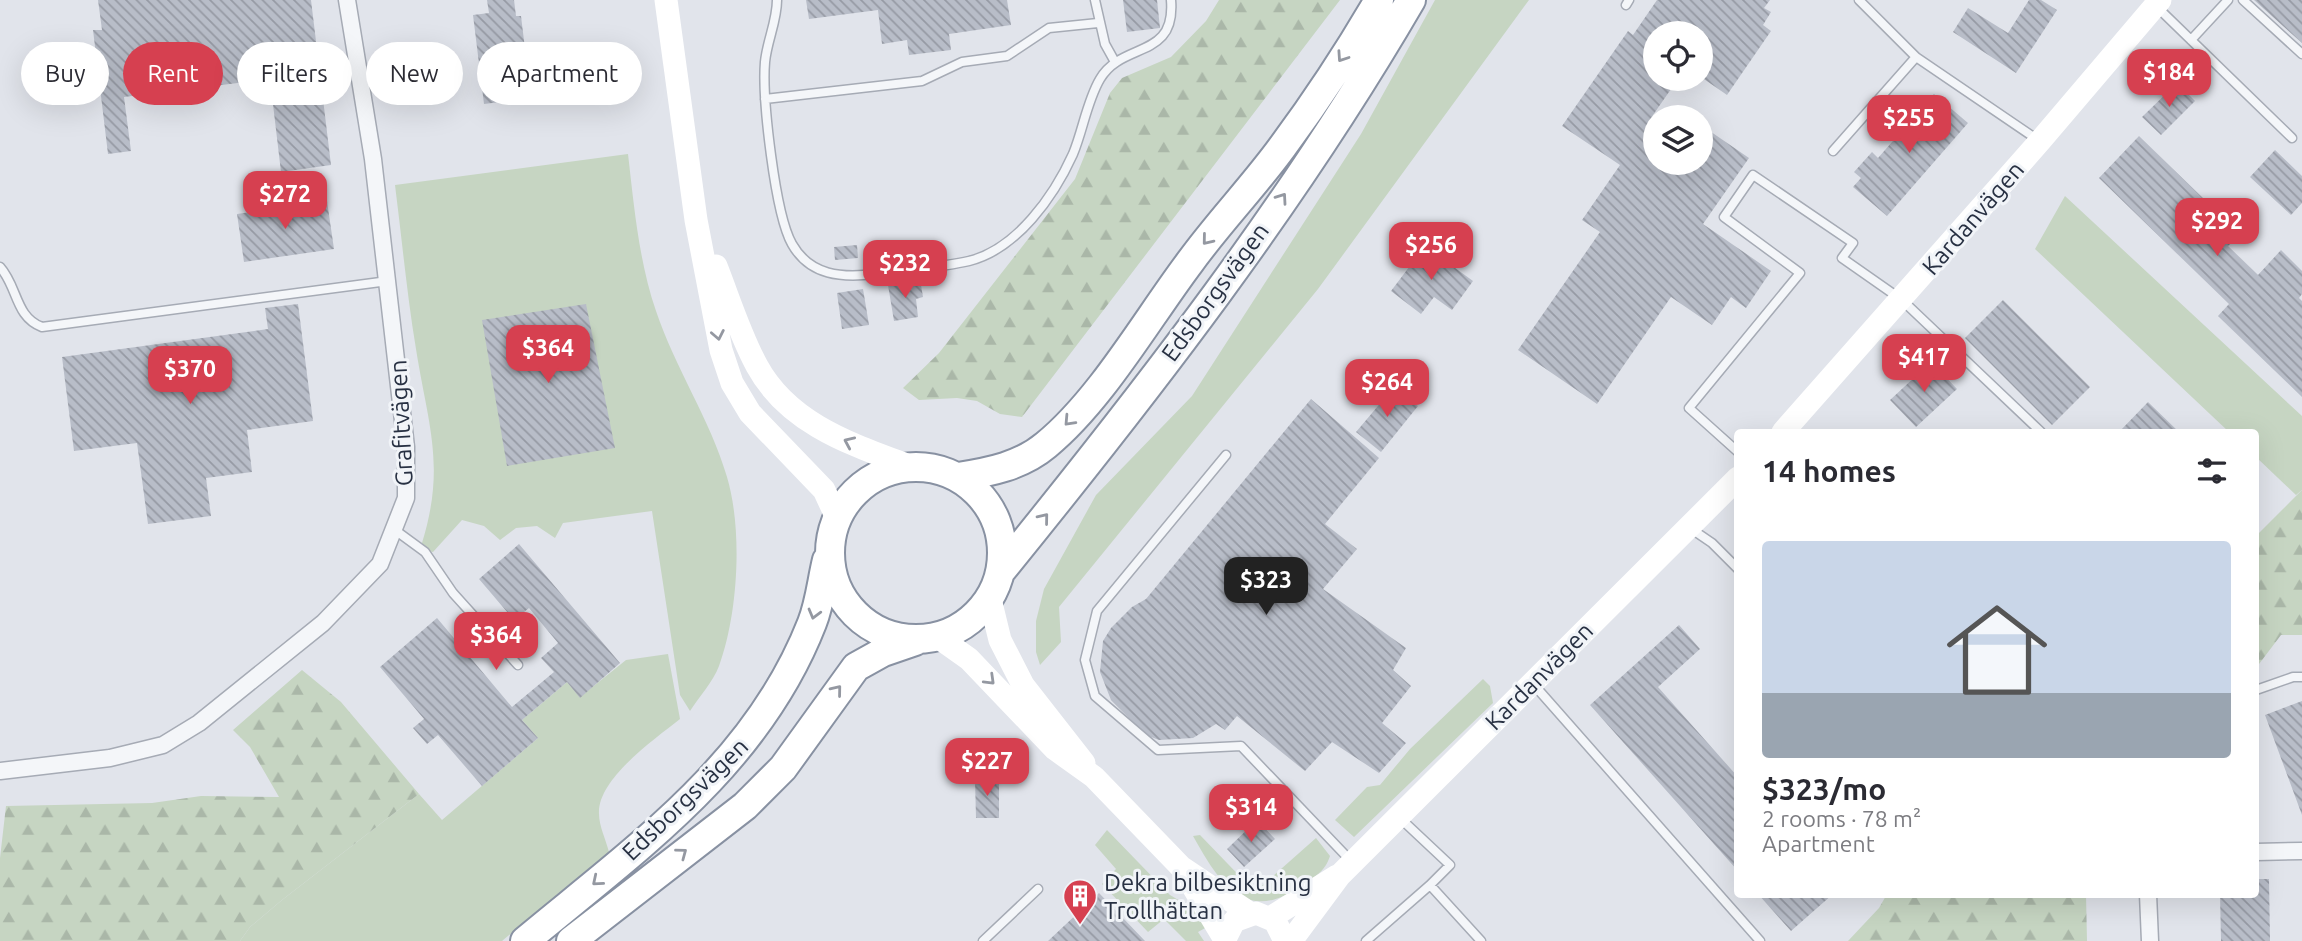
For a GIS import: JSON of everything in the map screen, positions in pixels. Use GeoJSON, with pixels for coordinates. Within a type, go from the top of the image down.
{"type":"FeatureCollection","features":[{"type":"Feature","properties":{"kind":"highway","name":"Edsborgsvägen"},"geometry":{"type":"LineString","coordinates":[[958,477],[1004,468],[1022,459],[1045,446],[1071,420],[1098,389],[1191,259],[1284,145],[1379,0]]}},
{"type":"Feature","properties":{"kind":"highway","name":"Edsborgsvägen"},"geometry":{"type":"LineString","coordinates":[[1001,571],[1109,438],[1234,268],[1315,151],[1410,0]]}},
{"type":"Feature","properties":{"kind":"highway"},"geometry":{"type":"LineString","coordinates":[[928,468],[958,477],[984,498],[995,517],[1003,549],[1001,571],[990,599],[968,623],[928,638],[883,633],[853,613],[844,602],[832,576],[830,547],[837,518],[845,504],[868,482],[897,469],[928,468]]}},
{"type":"Feature","properties":{"kind":"highway","name":"Edsborgsvägen"},"geometry":{"type":"LineString","coordinates":[[526,941],[661,828],[750,736],[783,684],[813,621],[830,547]]}},
{"type":"Feature","properties":{"kind":"highway","name":"Edsborgsvägen"},"geometry":{"type":"LineString","coordinates":[[570,941],[745,806],[783,768],[856,667],[883,652],[928,638]]}},
{"type":"Feature","properties":{"kind":"street","name":"Grafitvägen"},"geometry":{"type":"LineString","coordinates":[[0,771],[137,753],[163,745],[199,723],[323,623],[355,593],[380,564],[396,530],[406,498],[406,447],[388,281],[348,0]]}},
{"type":"Feature","properties":{"kind":"street"},"geometry":{"type":"LineString","coordinates":[[666,0],[696,220],[721,350],[732,383],[750,413],[824,491],[837,518]]}},
{"type":"Feature","properties":{"kind":"street","name":"Kardanvägen"},"geometry":{"type":"LineString","coordinates":[[1786,429],[1902,300],[2157,3]]}},
{"type":"Feature","properties":{"kind":"street"},"geometry":{"type":"LineString","coordinates":[[696,220],[756,366],[768,384],[819,429],[912,467]]}},
{"type":"Feature","properties":{"kind":"street","name":"Kardanvägen"},"geometry":{"type":"LineString","coordinates":[[1291,941],[1346,868],[1734,482]]}},
{"type":"Feature","properties":{"kind":"street"},"geometry":{"type":"LineString","coordinates":[[990,599],[1000,640],[1023,685],[1094,777],[1181,867],[1224,939]]}},
{"type":"Feature","properties":{"kind":"street"},"geometry":{"type":"LineString","coordinates":[[928,638],[969,659],[1055,749],[1094,777]]}},
{"type":"Feature","properties":{"kind":"street"},"geometry":{"type":"LineString","coordinates":[[2259,852],[2302,851]]}},
{"type":"Feature","properties":{"kind":"street"},"geometry":{"type":"LineString","coordinates":[[1181,867],[1279,926],[1285,941]]}},
{"type":"Feature","properties":{"kind":"street","name":"Kardanvägen"},"geometry":{"type":"LineString","coordinates":[[1224,939],[1234,921],[1261,916],[1346,868]]}},
{"type":"Feature","properties":{"kind":"street"},"geometry":{"type":"LineString","coordinates":[[2148,898],[2150,941]]}},
{"type":"Feature","properties":{"kind":"lane"},"geometry":{"type":"LineString","coordinates":[[777,0],[765,60],[765,99],[783,222],[792,244],[807,264],[824,273],[850,277],[970,261],[998,249],[1018,232],[1054,187],[1072,154],[1100,78],[1115,62],[1161,39],[1170,27],[1171,0]]}},
{"type":"Feature","properties":{"kind":"lane"},"geometry":{"type":"LineString","coordinates":[[1095,0],[1104,44],[1115,62]]}},
{"type":"Feature","properties":{"kind":"lane"},"geometry":{"type":"LineString","coordinates":[[1859,0],[1916,57],[2040,141]]}},
{"type":"Feature","properties":{"kind":"lane"},"geometry":{"type":"LineString","coordinates":[[2192,40],[2228,0]]}},
{"type":"Feature","properties":{"kind":"lane"},"geometry":{"type":"LineString","coordinates":[[2244,0],[2302,54]]}},
{"type":"Feature","properties":{"kind":"lane"},"geometry":{"type":"LineString","coordinates":[[2157,3],[2292,138]]}},
{"type":"Feature","properties":{"kind":"lane"},"geometry":{"type":"LineString","coordinates":[[765,99],[922,81],[962,62],[1007,56],[1049,28],[1098,23]]}},
{"type":"Feature","properties":{"kind":"lane"},"geometry":{"type":"LineString","coordinates":[[1833,151],[1916,57]]}},
{"type":"Feature","properties":{"kind":"lane"},"geometry":{"type":"LineString","coordinates":[[1734,448],[1689,408],[1800,273],[1724,218],[1753,175],[1853,243],[1842,258],[1902,300],[2038,429]]}},
{"type":"Feature","properties":{"kind":"lane"},"geometry":{"type":"LineString","coordinates":[[0,267],[8,276],[25,315],[32,323],[43,327],[388,281]]}},
{"type":"Feature","properties":{"kind":"lane"},"geometry":{"type":"LineString","coordinates":[[1226,455],[1097,611],[1085,660],[1095,696],[1158,750],[1241,746],[1346,868]]}},
{"type":"Feature","properties":{"kind":"lane"},"geometry":{"type":"LineString","coordinates":[[1688,527],[1712,543],[1734,565]]}},
{"type":"Feature","properties":{"kind":"lane"},"geometry":{"type":"LineString","coordinates":[[396,530],[425,552],[453,593],[518,665]]}},
{"type":"Feature","properties":{"kind":"lane"},"geometry":{"type":"LineString","coordinates":[[2259,689],[2293,677],[2302,677]]}},
{"type":"Feature","properties":{"kind":"lane"},"geometry":{"type":"LineString","coordinates":[[1532,683],[1760,941]]}},
{"type":"Feature","properties":{"kind":"lane"},"geometry":{"type":"LineString","coordinates":[[1366,941],[1450,865],[1398,817]]}},
{"type":"Feature","properties":{"kind":"lane"},"geometry":{"type":"LineString","coordinates":[[1430,885],[1480,941]]}},
{"type":"Feature","properties":{"kind":"lane"},"geometry":{"type":"LineString","coordinates":[[983,941],[1038,889]]}},
{"type":"Feature","properties":{"kind":"green space"},"geometry":{"type":"Polygon","coordinates":[[[1219,0],[1340,0],[1022,417],[1000,414],[977,401],[957,398],[919,400],[903,388],[939,353],[1075,179],[1110,93],[1122,78],[1171,57],[1206,21],[1219,0]]]}},
{"type":"Feature","properties":{"kind":"green space"},"geometry":{"type":"Polygon","coordinates":[[[1435,0],[1529,0],[1318,289],[1059,607],[1061,642],[1040,665],[1036,652],[1036,621],[1044,589],[1096,495],[1192,396],[1361,134],[1435,0]]]}},
{"type":"Feature","properties":{"kind":"green space"},"geometry":{"type":"Polygon","coordinates":[[[628,154],[638,234],[650,292],[664,332],[720,456],[732,498],[735,522],[736,572],[731,622],[719,666],[710,684],[690,711],[680,695],[652,511],[563,523],[555,538],[537,526],[516,528],[500,540],[484,526],[462,520],[433,552],[427,551],[422,543],[433,490],[433,445],[413,329],[395,185],[628,154]]]}},
{"type":"Feature","properties":{"kind":"green space"},"geometry":{"type":"Polygon","coordinates":[[[2065,196],[2302,416],[2302,490],[2296,495],[2259,460],[2259,429],[2226,429],[2035,249],[2065,196]]]}},
{"type":"Feature","properties":{"kind":"green space"},"geometry":{"type":"Polygon","coordinates":[[[2302,490],[2302,635],[2281,635],[2259,664],[2259,533],[2302,490]]]}},
{"type":"Feature","properties":{"kind":"green space"},"geometry":{"type":"Polygon","coordinates":[[[668,654],[680,719],[629,761],[607,787],[599,814],[609,852],[502,941],[240,941],[250,927],[282,900],[419,794],[442,820],[538,738],[522,720],[567,682],[580,697],[626,660],[668,654]]]}},
{"type":"Feature","properties":{"kind":"green space"},"geometry":{"type":"Polygon","coordinates":[[[302,670],[341,702],[419,794],[282,900],[250,927],[240,941],[0,941],[0,858],[6,806],[152,803],[201,796],[279,797],[250,747],[233,730],[302,670]]]}},
{"type":"Feature","properties":{"kind":"green space"},"geometry":{"type":"Polygon","coordinates":[[[1483,679],[1490,686],[1493,703],[1354,837],[1335,820],[1367,787],[1380,785],[1410,749],[1483,679]]]}},
{"type":"Feature","properties":{"kind":"green space"},"geometry":{"type":"Polygon","coordinates":[[[1107,830],[1170,895],[1197,911],[1207,927],[1198,932],[1204,941],[1186,941],[1164,919],[1148,932],[1102,884],[1116,869],[1095,845],[1107,830]]]}},
{"type":"Feature","properties":{"kind":"green space"},"geometry":{"type":"Polygon","coordinates":[[[1200,835],[1255,892],[1316,838],[1330,856],[1318,874],[1281,897],[1264,901],[1248,899],[1223,882],[1212,868],[1193,836],[1200,835]]]}},
{"type":"Feature","properties":{"kind":"green space"},"geometry":{"type":"Polygon","coordinates":[[[1885,898],[2086,898],[2087,941],[1848,941],[1879,908],[1885,898]]]}},
{"type":"Feature","properties":{"kind":"building"},"geometry":{"type":"Polygon","coordinates":[[[98,0],[311,0],[316,42],[237,42],[237,83],[223,85],[223,42],[123,42],[123,105],[131,151],[108,154],[102,105],[109,105],[109,42],[94,42],[93,30],[102,30],[98,0]]]}},
{"type":"Feature","properties":{"kind":"building"},"geometry":{"type":"Polygon","coordinates":[[[487,0],[514,0],[516,16],[521,16],[524,42],[477,42],[477,47],[473,15],[489,13],[487,0]]]}},
{"type":"Feature","properties":{"kind":"building"},"geometry":{"type":"Polygon","coordinates":[[[806,0],[1007,0],[1011,25],[949,34],[951,50],[909,55],[907,40],[882,44],[878,10],[809,19],[806,0]]]}},
{"type":"Feature","properties":{"kind":"building"},"geometry":{"type":"Polygon","coordinates":[[[1123,0],[1157,0],[1160,28],[1127,32],[1123,0]]]}},
{"type":"Feature","properties":{"kind":"building"},"geometry":{"type":"Polygon","coordinates":[[[1657,0],[1770,0],[1764,8],[1771,12],[1763,25],[1771,31],[1727,95],[1713,85],[1713,21],[1643,21],[1643,91],[1670,91],[1660,105],[1643,105],[1643,175],[1713,175],[1713,133],[1749,158],[1703,224],[1771,271],[1746,308],[1731,297],[1712,325],[1671,297],[1597,404],[1518,350],[1600,232],[1582,220],[1620,165],[1562,126],[1628,31],[1633,35],[1657,0]]]}},
{"type":"Feature","properties":{"kind":"building"},"geometry":{"type":"Polygon","coordinates":[[[2029,0],[2041,0],[2057,10],[2016,73],[1953,32],[1968,8],[2008,33],[2029,0]]]}},
{"type":"Feature","properties":{"kind":"building"},"geometry":{"type":"Polygon","coordinates":[[[2254,0],[2302,0],[2302,43],[2254,0]]]}},
{"type":"Feature","properties":{"kind":"building"},"geometry":{"type":"Polygon","coordinates":[[[2177,83],[2195,101],[2161,135],[2142,117],[2177,83]]]}},
{"type":"Feature","properties":{"kind":"building"},"geometry":{"type":"Polygon","coordinates":[[[1934,94],[1968,123],[1887,216],[1853,187],[1861,178],[1854,172],[1872,152],[1878,158],[1934,94]]]}},
{"type":"Feature","properties":{"kind":"building"},"geometry":{"type":"Polygon","coordinates":[[[273,105],[324,105],[331,165],[281,172],[273,105]]]}},
{"type":"Feature","properties":{"kind":"building"},"geometry":{"type":"Polygon","coordinates":[[[2139,136],[2240,234],[2228,246],[2258,275],[2281,250],[2302,271],[2302,294],[2299,298],[2302,301],[2302,397],[2218,316],[2229,304],[2099,178],[2139,136]]]}},
{"type":"Feature","properties":{"kind":"building"},"geometry":{"type":"Polygon","coordinates":[[[2275,150],[2302,176],[2302,203],[2291,215],[2250,177],[2275,150]]]}},
{"type":"Feature","properties":{"kind":"building"},"geometry":{"type":"Polygon","coordinates":[[[327,201],[334,249],[244,262],[237,214],[327,201]]]}},
{"type":"Feature","properties":{"kind":"building"},"geometry":{"type":"Polygon","coordinates":[[[857,245],[858,258],[835,260],[834,247],[857,245]]]}},
{"type":"Feature","properties":{"kind":"building"},"geometry":{"type":"Polygon","coordinates":[[[1425,246],[1473,281],[1452,310],[1434,297],[1421,314],[1391,291],[1425,246]]]}},
{"type":"Feature","properties":{"kind":"building"},"geometry":{"type":"Polygon","coordinates":[[[913,280],[914,286],[921,285],[923,297],[916,299],[918,317],[894,321],[888,285],[913,280]]]}},
{"type":"Feature","properties":{"kind":"building"},"geometry":{"type":"Polygon","coordinates":[[[863,289],[869,325],[842,329],[837,293],[863,289]]]}},
{"type":"Feature","properties":{"kind":"building"},"geometry":{"type":"Polygon","coordinates":[[[2003,300],[2090,387],[2052,425],[1965,338],[2003,300]]]}},
{"type":"Feature","properties":{"kind":"building"},"geometry":{"type":"Polygon","coordinates":[[[298,304],[313,421],[247,430],[252,472],[206,478],[211,516],[148,524],[137,443],[74,451],[62,357],[268,329],[265,308],[298,304]]]}},
{"type":"Feature","properties":{"kind":"building"},"geometry":{"type":"Polygon","coordinates":[[[586,304],[615,448],[507,466],[482,320],[586,304]]]}},
{"type":"Feature","properties":{"kind":"building"},"geometry":{"type":"Polygon","coordinates":[[[1931,362],[1957,389],[1916,427],[1890,400],[1931,362]]]}},
{"type":"Feature","properties":{"kind":"building"},"geometry":{"type":"Polygon","coordinates":[[[1394,387],[1418,406],[1381,452],[1356,432],[1394,387]]]}},
{"type":"Feature","properties":{"kind":"building"},"geometry":{"type":"Polygon","coordinates":[[[1311,399],[1379,458],[1325,524],[1357,549],[1323,589],[1406,648],[1393,670],[1411,686],[1382,723],[1406,743],[1379,773],[1332,742],[1305,771],[1237,716],[1225,730],[1216,724],[1193,738],[1159,740],[1146,735],[1111,700],[1100,672],[1103,641],[1111,628],[1132,607],[1146,599],[1311,399]]]}},
{"type":"Feature","properties":{"kind":"building"},"geometry":{"type":"Polygon","coordinates":[[[2148,402],[2176,429],[2122,429],[2148,402]]]}},
{"type":"Feature","properties":{"kind":"building"},"geometry":{"type":"Polygon","coordinates":[[[519,544],[620,663],[580,698],[567,682],[522,720],[538,738],[482,786],[438,735],[427,744],[413,728],[424,719],[380,667],[437,618],[512,707],[554,672],[541,658],[558,643],[529,608],[514,620],[479,579],[519,544]]]}},
{"type":"Feature","properties":{"kind":"building"},"geometry":{"type":"Polygon","coordinates":[[[1679,625],[1700,649],[1658,687],[1734,772],[1734,867],[1590,705],[1679,625]]]}},
{"type":"Feature","properties":{"kind":"building"},"geometry":{"type":"Polygon","coordinates":[[[2302,701],[2302,815],[2265,715],[2302,701]]]}},
{"type":"Feature","properties":{"kind":"building"},"geometry":{"type":"Polygon","coordinates":[[[975,779],[999,779],[999,818],[976,818],[975,779]]]}},
{"type":"Feature","properties":{"kind":"building"},"geometry":{"type":"Polygon","coordinates":[[[1257,820],[1275,839],[1244,867],[1227,849],[1257,820]]]}},
{"type":"Feature","properties":{"kind":"building"},"geometry":{"type":"Polygon","coordinates":[[[2259,879],[2269,879],[2270,941],[2221,941],[2220,898],[2259,898],[2259,879]]]}},
{"type":"Feature","properties":{"kind":"building"},"geometry":{"type":"Polygon","coordinates":[[[1099,893],[1145,941],[1048,941],[1081,910],[1099,893]]]}},
{"type":"Feature","properties":{"kind":"building"},"geometry":{"type":"Polygon","coordinates":[[[1762,898],[1828,898],[1791,931],[1762,898]]]}},
{"type":"Feature","properties":{"kind":"place","name":"Dekra bilbesiktning Trollhättan"},"geometry":{"type":"Point","coordinates":[1080,926]}}]}
